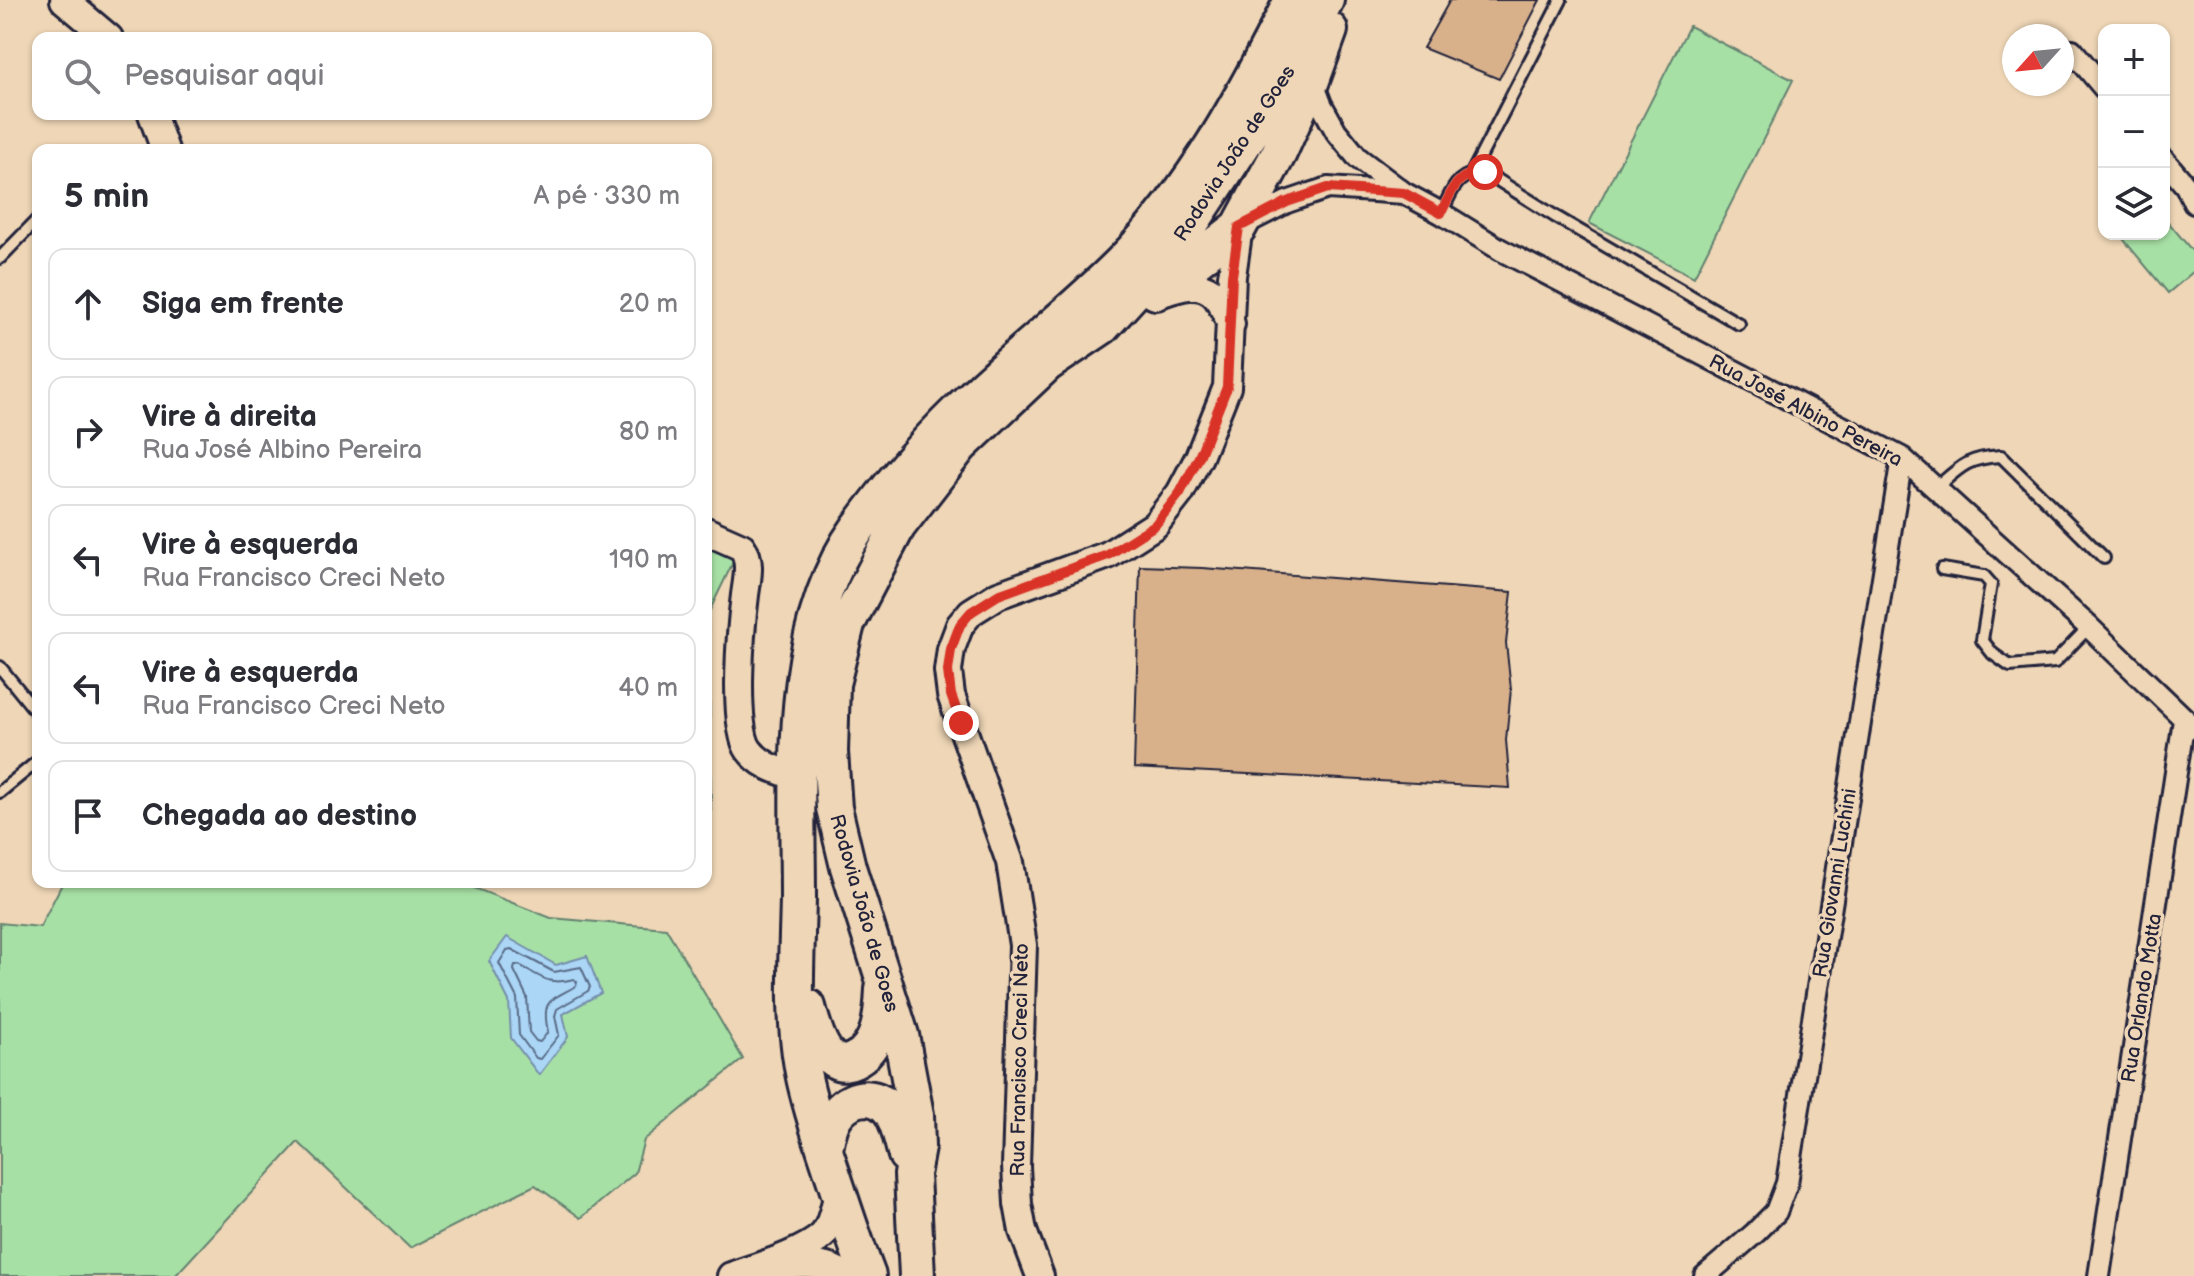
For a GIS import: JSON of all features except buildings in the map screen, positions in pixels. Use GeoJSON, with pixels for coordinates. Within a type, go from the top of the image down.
{"type":"FeatureCollection","features":[{"type":"Feature","properties":{"kind":"highway","name":"Rodovia João de Goes"},"geometry":{"type":"LineString","coordinates":[[868,1276],[838,1194],[801,1065],[795,988],[798,943],[797,777],[804,683],[816,621],[833,571],[856,531],[909,463],[957,412],[1119,264],[1153,228],[1202,162],[1251,81],[1292,0]]}},
{"type":"Feature","properties":{"kind":"highway","name":"Rodovia João de Goes"},"geometry":{"type":"LineString","coordinates":[[917,1276],[912,1175],[917,1147],[916,1115],[901,1035],[848,867],[834,808],[830,752],[832,684],[847,624],[898,526],[960,446],[1047,364],[1102,327],[1176,246],[1274,98],[1326,0]]}},
{"type":"Feature","properties":{"kind":"highway"},"geometry":{"type":"LineString","coordinates":[[1102,327],[1148,297],[1239,227],[1279,153],[1312,80],[1340,0]]}},
{"type":"Feature","properties":{"kind":"highway"},"geometry":{"type":"LineString","coordinates":[[798,943],[808,1007],[817,1036],[835,1061],[845,1063],[857,1059],[868,1049],[882,1013],[884,981]]}},
{"type":"Feature","properties":{"kind":"highway"},"geometry":{"type":"LineString","coordinates":[[825,1149],[835,1115],[860,1097],[872,1098],[886,1106],[895,1119],[912,1175]]}},
{"type":"Feature","properties":{"kind":"main road"},"geometry":{"type":"LineString","coordinates":[[64,0],[102,32]]}},
{"type":"Feature","properties":{"kind":"main road"},"geometry":{"type":"LineString","coordinates":[[154,120],[163,144]]}},
{"type":"Feature","properties":{"kind":"main road","name":"Rua Francisco Creci Neto"},"geometry":{"type":"LineString","coordinates":[[1040,1276],[1023,1231],[1016,1166],[1023,945],[1010,862],[951,695],[948,671],[951,649],[960,625],[971,612],[998,595],[1108,555],[1155,525],[1180,493],[1199,457],[1227,387],[1232,276],[1239,227]]}},
{"type":"Feature","properties":{"kind":"main road"},"geometry":{"type":"LineString","coordinates":[[1148,297],[1182,286],[1198,286],[1214,295],[1231,324]]}},
{"type":"Feature","properties":{"kind":"main road"},"geometry":{"type":"LineString","coordinates":[[712,534],[742,547],[748,561],[741,629],[743,741],[763,764],[797,777]]}},
{"type":"Feature","properties":{"kind":"main road"},"geometry":{"type":"LineString","coordinates":[[731,1276],[808,1245],[824,1234],[838,1194]]}},
{"type":"Feature","properties":{"kind":"main road"},"geometry":{"type":"LineString","coordinates":[[759,1267],[822,1264],[846,1276]]}},
{"type":"Feature","properties":{"kind":"street"},"geometry":{"type":"LineString","coordinates":[[2074,52],[2098,81]]}},
{"type":"Feature","properties":{"kind":"street","name":"Rua José Albino Pereira"},"geometry":{"type":"LineString","coordinates":[[1312,80],[1336,131],[1358,158],[1404,193],[1501,250],[1902,458],[2089,627],[2189,724]]}},
{"type":"Feature","properties":{"kind":"street"},"geometry":{"type":"LineString","coordinates":[[2170,167],[2186,186],[2194,203]]}},
{"type":"Feature","properties":{"kind":"street","name":"Rua José Albino Pereira"},"geometry":{"type":"LineString","coordinates":[[1239,227],[1287,202],[1328,188],[1404,193]]}},
{"type":"Feature","properties":{"kind":"street","name":"Rua Giovanni Luchini"},"geometry":{"type":"LineString","coordinates":[[1705,1276],[1776,1212],[1787,1183],[1902,458]]}},
{"type":"Feature","properties":{"kind":"street","name":"Rua Orlando Motta"},"geometry":{"type":"LineString","coordinates":[[2099,1276],[2189,724]]}},
{"type":"Feature","properties":{"kind":"lane"},"geometry":{"type":"LineString","coordinates":[[1472,173],[1561,0]]}},
{"type":"Feature","properties":{"kind":"lane"},"geometry":{"type":"LineString","coordinates":[[1441,213],[1458,180],[1472,173],[1485,172],[1739,324]]}},
{"type":"Feature","properties":{"kind":"lane"},"geometry":{"type":"LineString","coordinates":[[0,258],[32,225]]}},
{"type":"Feature","properties":{"kind":"lane"},"geometry":{"type":"LineString","coordinates":[[1935,489],[1965,463],[1980,457],[2001,456],[2104,558]]}},
{"type":"Feature","properties":{"kind":"lane"},"geometry":{"type":"LineString","coordinates":[[1942,569],[1984,576],[1991,584],[1982,640],[1993,654],[2010,666],[2055,662],[2089,627]]}},
{"type":"Feature","properties":{"kind":"lane"},"geometry":{"type":"LineString","coordinates":[[0,667],[32,707]]}},
{"type":"Feature","properties":{"kind":"lane"},"geometry":{"type":"LineString","coordinates":[[0,792],[32,766]]}},
{"type":"Feature","properties":{"kind":"green space"},"geometry":{"type":"Polygon","coordinates":[[[1689,26],[1793,80],[1694,277],[1589,223],[1689,26]]]}},
{"type":"Feature","properties":{"kind":"green space"},"geometry":{"type":"Polygon","coordinates":[[[2170,224],[2194,253],[2194,271],[2168,293],[2124,240],[2170,240],[2170,224]]]}},
{"type":"Feature","properties":{"kind":"green space"},"geometry":{"type":"Polygon","coordinates":[[[712,546],[738,552],[712,606],[712,546]]]}},
{"type":"Feature","properties":{"kind":"green space"},"geometry":{"type":"Polygon","coordinates":[[[60,888],[474,888],[551,918],[666,928],[743,1059],[644,1140],[635,1173],[581,1218],[535,1185],[410,1248],[298,1142],[175,1276],[0,1276],[0,923],[40,927],[60,888]]]}},
{"type":"Feature","properties":{"kind":"water"},"geometry":{"type":"Polygon","coordinates":[[[507,937],[556,965],[587,956],[601,993],[563,1014],[568,1037],[539,1075],[511,1038],[509,1001],[489,961],[507,937]]]}},
{"type":"Feature","properties":{"kind":"route"},"geometry":{"type":"LineString","coordinates":[[961,723],[951,695],[948,671],[951,649],[960,625],[971,612],[998,595],[1108,555],[1155,525],[1180,493],[1199,457],[1227,387],[1232,276],[1239,227],[1287,202],[1328,188],[1404,193],[1441,213],[1458,180],[1472,173],[1485,172]]}}]}
